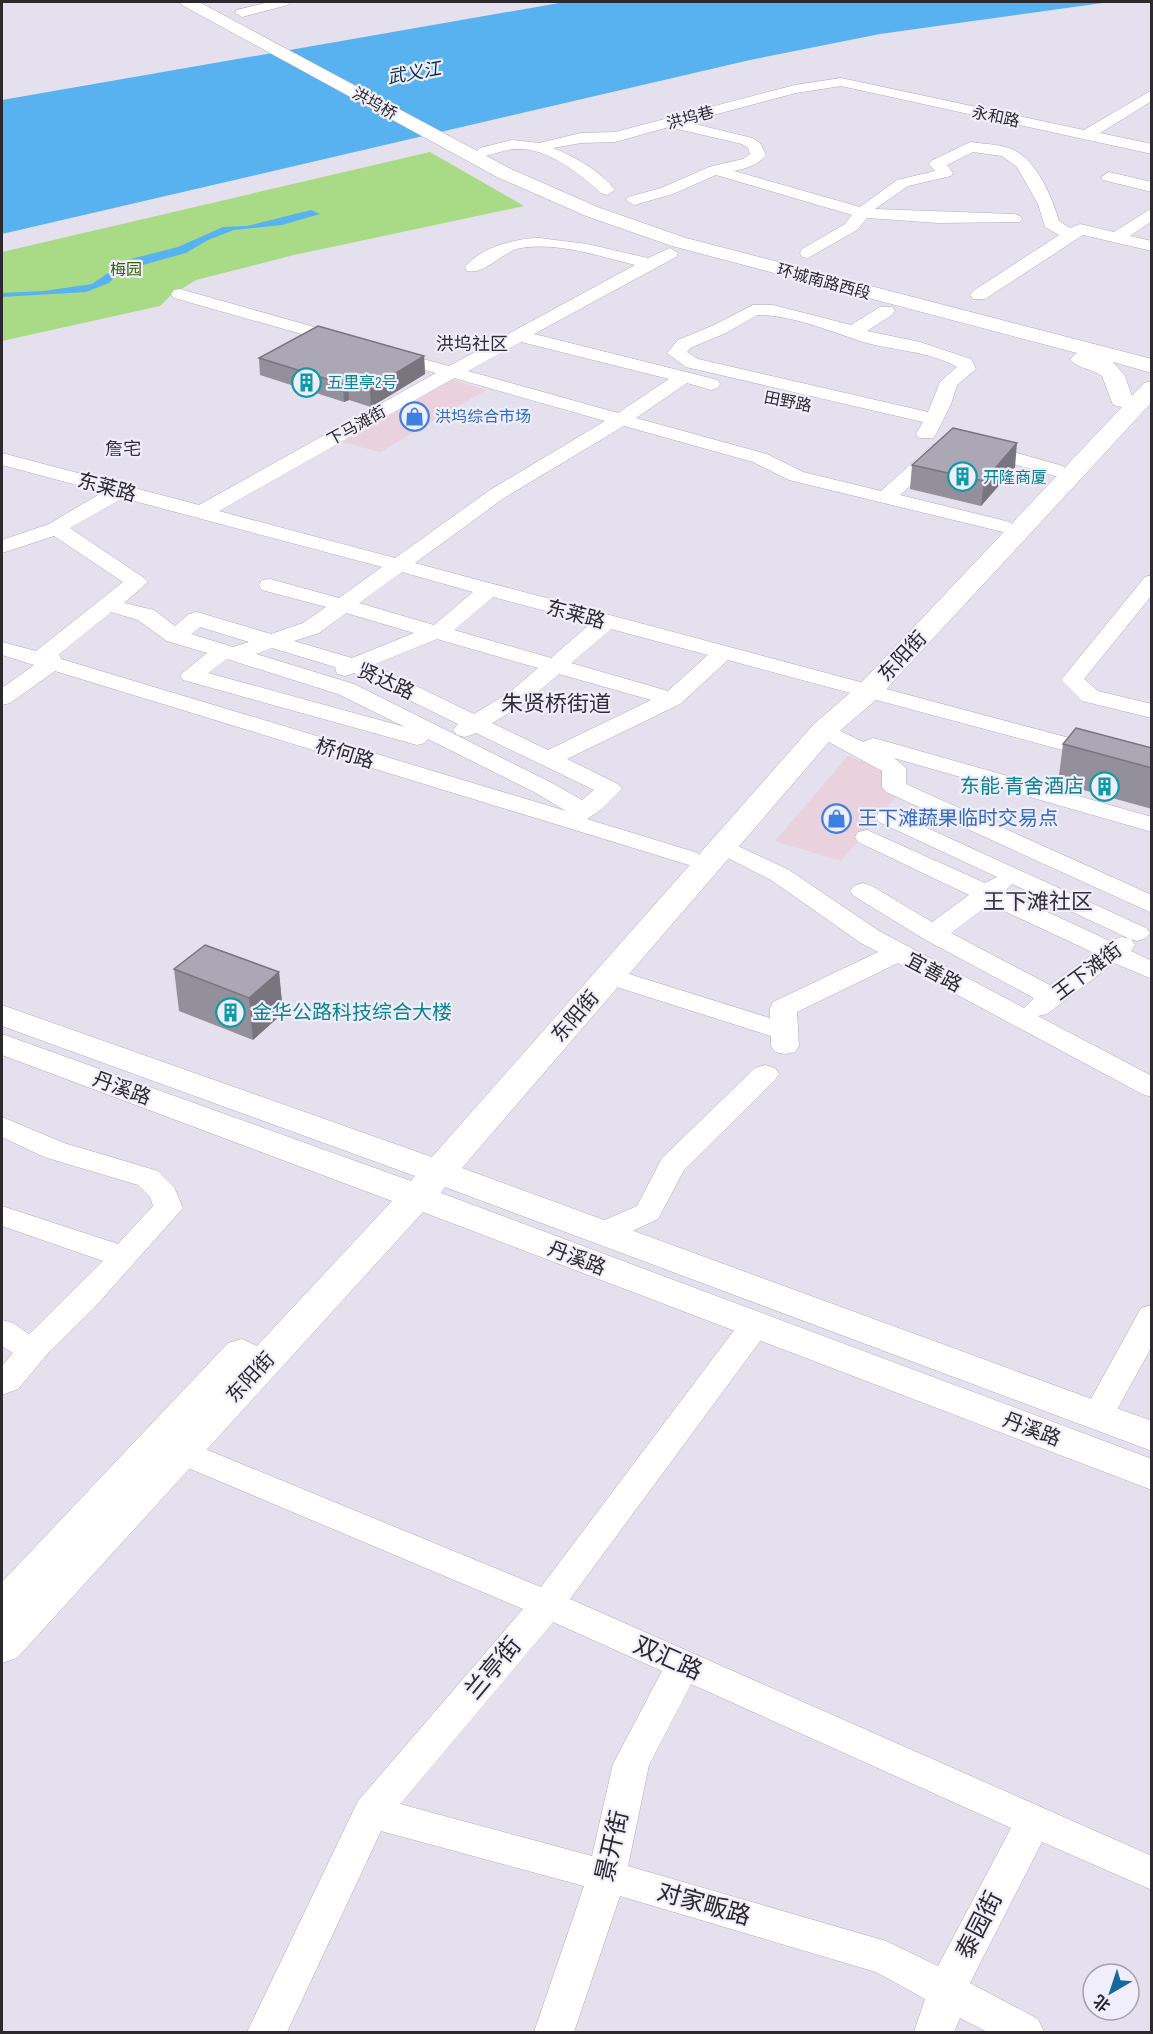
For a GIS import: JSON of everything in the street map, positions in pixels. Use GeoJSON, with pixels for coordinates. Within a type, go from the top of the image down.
{"type":"FeatureCollection","features":[{"type":"Feature","properties":{"kind":"main road","name":"洪坞桥"},"geometry":{"type":"LineString","coordinates":[[188,2],[511,172]]}},
{"type":"Feature","properties":{"kind":"main road","name":"洪坞桥"},"geometry":{"type":"LineString","coordinates":[[220,2],[485,151],[511,172]]}},
{"type":"Feature","properties":{"kind":"main road","name":"环城南路西段"},"geometry":{"type":"LineString","coordinates":[[511,172],[593,212],[679,242],[894,306],[1152,368]]}},
{"type":"Feature","properties":{"kind":"main road","name":"环城南路西段"},"geometry":{"type":"LineString","coordinates":[[511,172],[696,235],[1152,352]]}},
{"type":"Feature","properties":{"kind":"main road"},"geometry":{"type":"LineString","coordinates":[[894,306],[1104,364],[1117,378],[1121,400]]}},
{"type":"Feature","properties":{"kind":"main road","name":"东阳街"},"geometry":{"type":"LineString","coordinates":[[2,1610],[417,1180],[610,976],[1003,526],[1152,368]]}},
{"type":"Feature","properties":{"kind":"main road","name":"东阳街"},"geometry":{"type":"LineString","coordinates":[[2,1647],[181,1452],[417,1180],[689,858],[806,725],[860,690],[1152,388]]}},
{"type":"Feature","properties":{"kind":"main road","name":"丹溪路"},"geometry":{"type":"LineString","coordinates":[[2,1015],[417,1180],[755,1325],[1152,1475]]}},
{"type":"Feature","properties":{"kind":"main road","name":"丹溪路"},"geometry":{"type":"LineString","coordinates":[[2,1044],[417,1180],[602,1233],[1152,1437]]}},
{"type":"Feature","properties":{"kind":"street"},"geometry":{"type":"LineString","coordinates":[[242,13],[283,2]]}},
{"type":"Feature","properties":{"kind":"street","name":"洪坞巷"},"geometry":{"type":"LineString","coordinates":[[541,149],[545,145],[581,138],[615,137],[795,89],[841,82]]}},
{"type":"Feature","properties":{"kind":"street","name":"永和路"},"geometry":{"type":"LineString","coordinates":[[841,82],[1152,149]]}},
{"type":"Feature","properties":{"kind":"street"},"geometry":{"type":"LineString","coordinates":[[1086,135],[1152,94]]}},
{"type":"Feature","properties":{"kind":"street"},"geometry":{"type":"LineString","coordinates":[[634,200],[667,191],[715,170],[748,163],[758,155],[755,146],[747,141],[668,123]]}},
{"type":"Feature","properties":{"kind":"street"},"geometry":{"type":"LineString","coordinates":[[485,151],[512,144],[525,144],[541,149],[589,173],[607,190]]}},
{"type":"Feature","properties":{"kind":"street"},"geometry":{"type":"LineString","coordinates":[[807,253],[851,227],[869,206],[903,183],[945,173],[937,164],[971,147],[1006,152],[1023,164],[1046,204],[1051,224],[1071,235]]}},
{"type":"Feature","properties":{"kind":"street"},"geometry":{"type":"LineString","coordinates":[[715,170],[863,213],[939,218],[1014,219]]}},
{"type":"Feature","properties":{"kind":"street"},"geometry":{"type":"LineString","coordinates":[[1109,177],[1152,187]]}},
{"type":"Feature","properties":{"kind":"street"},"geometry":{"type":"LineString","coordinates":[[1116,238],[1152,213]]}},
{"type":"Feature","properties":{"kind":"street"},"geometry":{"type":"LineString","coordinates":[[979,295],[1080,229],[1152,246]]}},
{"type":"Feature","properties":{"kind":"street"},"geometry":{"type":"LineString","coordinates":[[473,267],[522,243],[585,249],[650,264]]}},
{"type":"Feature","properties":{"kind":"street","name":"下马滩街"},"geometry":{"type":"LineString","coordinates":[[200,513],[670,253]]}},
{"type":"Feature","properties":{"kind":"street"},"geometry":{"type":"LineString","coordinates":[[180,294],[450,373],[760,458],[796,476],[1003,526]]}},
{"type":"Feature","properties":{"kind":"street"},"geometry":{"type":"LineString","coordinates":[[853,332],[894,306]]}},
{"type":"Feature","properties":{"kind":"street"},"geometry":{"type":"LineString","coordinates":[[753,310],[773,310],[853,332],[866,338],[914,346],[965,363],[967,369],[949,382],[942,404],[930,426],[692,363],[676,353],[684,344],[720,329],[753,310]]}},
{"type":"Feature","properties":{"kind":"street","name":"田野路"},"geometry":{"type":"LineString","coordinates":[[519,336],[778,400],[930,426],[948,440],[1056,470]]}},
{"type":"Feature","properties":{"kind":"street"},"geometry":{"type":"LineString","coordinates":[[479,756],[191,675],[229,652],[311,628],[497,494],[620,420],[684,377]]}},
{"type":"Feature","properties":{"kind":"street"},"geometry":{"type":"LineString","coordinates":[[886,497],[948,440]]}},
{"type":"Feature","properties":{"kind":"street","name":"东莱路"},"geometry":{"type":"LineString","coordinates":[[3,460],[1152,767]]}},
{"type":"Feature","properties":{"kind":"street"},"geometry":{"type":"LineString","coordinates":[[2,547],[56,528],[120,491]]}},
{"type":"Feature","properties":{"kind":"street"},"geometry":{"type":"LineString","coordinates":[[2,698],[52,663],[47,652],[136,582],[56,528]]}},
{"type":"Feature","properties":{"kind":"street"},"geometry":{"type":"LineString","coordinates":[[1152,581],[1072,680],[1090,696],[1152,711]]}},
{"type":"Feature","properties":{"kind":"street"},"geometry":{"type":"LineString","coordinates":[[270,585],[672,699]]}},
{"type":"Feature","properties":{"kind":"street"},"geometry":{"type":"LineString","coordinates":[[319,681],[442,629],[488,590]]}},
{"type":"Feature","properties":{"kind":"street"},"geometry":{"type":"LineString","coordinates":[[108,605],[146,615],[176,636],[346,689],[479,756],[576,816]]}},
{"type":"Feature","properties":{"kind":"street","name":"贤达路"},"geometry":{"type":"LineString","coordinates":[[176,636],[197,619],[353,665],[550,758],[610,789],[576,816]]}},
{"type":"Feature","properties":{"kind":"street"},"geometry":{"type":"LineString","coordinates":[[449,740],[518,697],[606,622]]}},
{"type":"Feature","properties":{"kind":"street","name":"桥何路"},"geometry":{"type":"LineString","coordinates":[[2,648],[576,816],[689,858]]}},
{"type":"Feature","properties":{"kind":"street"},"geometry":{"type":"LineString","coordinates":[[550,758],[672,699],[723,653]]}},
{"type":"Feature","properties":{"kind":"street"},"geometry":{"type":"LineString","coordinates":[[824,730],[1152,825]]}},
{"type":"Feature","properties":{"kind":"street"},"geometry":{"type":"LineString","coordinates":[[824,730],[894,768],[894,787],[1152,905]]}},
{"type":"Feature","properties":{"kind":"street"},"geometry":{"type":"LineString","coordinates":[[888,817],[1143,934]]}},
{"type":"Feature","properties":{"kind":"street"},"geometry":{"type":"LineString","coordinates":[[867,837],[1152,971]]}},
{"type":"Feature","properties":{"kind":"street","name":"宜善路"},"geometry":{"type":"LineString","coordinates":[[723,846],[780,875],[870,937],[1152,1088]]}},
{"type":"Feature","properties":{"kind":"street"},"geometry":{"type":"LineString","coordinates":[[933,934],[1010,874],[1040,854]]}},
{"type":"Feature","properties":{"kind":"street"},"geometry":{"type":"LineString","coordinates":[[863,891],[933,934],[1053,997]]}},
{"type":"Feature","properties":{"kind":"street","name":"王下滩街"},"geometry":{"type":"LineString","coordinates":[[1022,1019],[1111,953],[1143,934]]}},
{"type":"Feature","properties":{"kind":"street"},"geometry":{"type":"LineString","coordinates":[[610,976],[785,1039],[783,1008],[898,952]]}},
{"type":"Feature","properties":{"kind":"street"},"geometry":{"type":"LineString","coordinates":[[602,1233],[648,1212],[672,1165],[765,1074]]}},
{"type":"Feature","properties":{"kind":"street"},"geometry":{"type":"LineString","coordinates":[[2,1126],[54,1150],[148,1178],[164,1194],[168,1208],[83,1301],[2,1384]]}},
{"type":"Feature","properties":{"kind":"street"},"geometry":{"type":"LineString","coordinates":[[2,1216],[124,1257]]}},
{"type":"Feature","properties":{"kind":"street"},"geometry":{"type":"LineString","coordinates":[[1097,1417],[1152,1316]]}},
{"type":"Feature","properties":{"kind":"street","name":"兰亭街"},"geometry":{"type":"LineString","coordinates":[[267,2032],[371,1812],[547,1604],[755,1325]]}},
{"type":"Feature","properties":{"kind":"street"},"geometry":{"type":"LineString","coordinates":[[2,1331],[32,1351]]}},
{"type":"Feature","properties":{"kind":"street","name":"双汇路"},"geometry":{"type":"LineString","coordinates":[[181,1452],[547,1604],[1152,1874]]}},
{"type":"Feature","properties":{"kind":"street","name":"景开街"},"geometry":{"type":"LineString","coordinates":[[554,2032],[607,1876],[631,1764],[683,1665]]}},
{"type":"Feature","properties":{"kind":"street","name":"对家畈路"},"geometry":{"type":"LineString","coordinates":[[371,1812],[607,1876],[886,1958],[1024,2032]]}},
{"type":"Feature","properties":{"kind":"street","name":"泰园街"},"geometry":{"type":"LineString","coordinates":[[934,2032],[943,2010],[946,1990],[1034,1821]]}},
{"type":"Feature","properties":{"kind":"shaded area","name":"洪坞综合市场"},"geometry":{"type":"Polygon","coordinates":[[[449,379],[486,390],[380,452],[342,442],[449,379]]]}},
{"type":"Feature","properties":{"kind":"shaded area","name":"王下滩蔬果临时交易点"},"geometry":{"type":"Polygon","coordinates":[[[848,756],[885,770],[898,794],[841,861],[775,841],[848,756]]]}},
{"type":"Feature","properties":{"kind":"green space","name":"梅园"},"geometry":{"type":"Polygon","coordinates":[[[430,152],[524,206],[294,255],[196,280],[170,296],[160,306],[2,341],[2,252],[430,152]]]}},
{"type":"Feature","properties":{"kind":"water","name":"武义江"},"geometry":{"type":"Polygon","coordinates":[[[565,2],[1110,2],[880,34],[750,60],[2,234],[2,100],[565,2]]]}},
{"type":"Feature","properties":{"kind":"water"},"geometry":{"type":"Polygon","coordinates":[[[311,210],[320,214],[282,225],[234,230],[208,240],[186,253],[121,271],[109,283],[86,292],[2,297],[2,293],[44,291],[92,284],[127,260],[178,247],[223,227],[247,226],[311,210]]]}},
{"type":"Feature","properties":{"kind":"building"},"geometry":{"type":"Polygon","coordinates":[[[318,326],[424,356],[370,389],[348,382],[343,384],[259,358],[318,326]]]}},
{"type":"Feature","properties":{"kind":"building"},"geometry":{"type":"Polygon","coordinates":[[[953,428],[1017,443],[984,481],[912,465],[953,428]]]}},
{"type":"Feature","properties":{"kind":"building"},"geometry":{"type":"Polygon","coordinates":[[[1076,728],[1152,748],[1152,768],[1063,744],[1076,728]]]}},
{"type":"Feature","properties":{"kind":"building"},"geometry":{"type":"Polygon","coordinates":[[[205,945],[279,972],[249,998],[174,969],[205,945]]]}},
{"type":"Feature","properties":{"kind":"place","name":"五里亭2号"},"geometry":{"type":"Point","coordinates":[306,382]}},
{"type":"Feature","properties":{"kind":"place","name":"洪坞综合市场"},"geometry":{"type":"Point","coordinates":[414,416]}},
{"type":"Feature","properties":{"kind":"place","name":"开隆商厦"},"geometry":{"type":"Point","coordinates":[962,477]}},
{"type":"Feature","properties":{"kind":"place","name":"东能·青舍酒店"},"geometry":{"type":"Point","coordinates":[1105,786]}},
{"type":"Feature","properties":{"kind":"place","name":"王下滩蔬果临时交易点"},"geometry":{"type":"Point","coordinates":[837,818]}},
{"type":"Feature","properties":{"kind":"place","name":"金华公路科技综合大楼"},"geometry":{"type":"Point","coordinates":[231,1012]}},
{"type":"Feature","properties":{"kind":"district","name":"洪坞社区"},"geometry":{"type":"Point","coordinates":[472,344]}},
{"type":"Feature","properties":{"kind":"district","name":"詹宅"},"geometry":{"type":"Point","coordinates":[123,449]}},
{"type":"Feature","properties":{"kind":"district","name":"朱贤桥街道"},"geometry":{"type":"Point","coordinates":[556,703]}},
{"type":"Feature","properties":{"kind":"district","name":"王下滩社区"},"geometry":{"type":"Point","coordinates":[1038,901]}}]}
